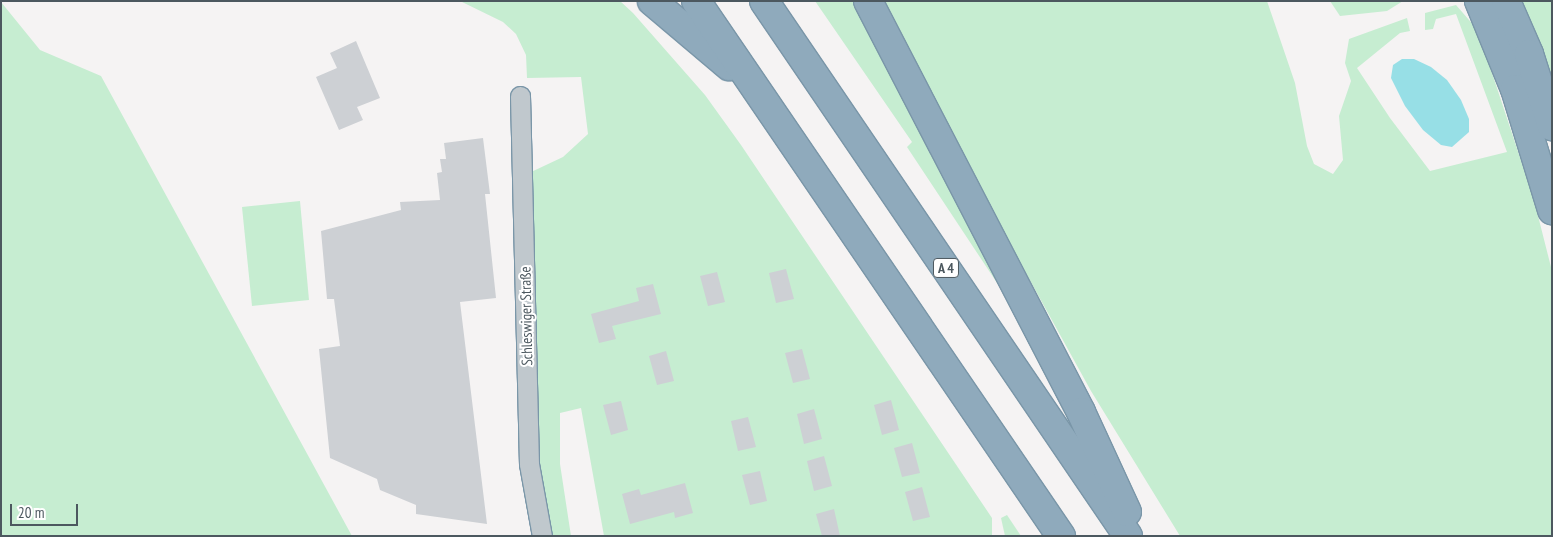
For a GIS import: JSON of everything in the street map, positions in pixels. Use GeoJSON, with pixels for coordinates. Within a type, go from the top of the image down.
{"type":"FeatureCollection","features":[{"type":"Feature","properties":{"kind":"highway"},"geometry":{"type":"LineString","coordinates":[[652,1],[756,88]]}},
{"type":"Feature","properties":{"kind":"highway"},"geometry":{"type":"LineString","coordinates":[[696,1],[1061,536]]}},
{"type":"Feature","properties":{"kind":"highway","name":"A 4"},"geometry":{"type":"LineString","coordinates":[[764,1],[1128,536]]}},
{"type":"Feature","properties":{"kind":"highway"},"geometry":{"type":"LineString","coordinates":[[868,1],[1081,412],[1138,536]]}},
{"type":"Feature","properties":{"kind":"highway"},"geometry":{"type":"LineString","coordinates":[[1479,1],[1515,89],[1552,210]]}},
{"type":"Feature","properties":{"kind":"highway"},"geometry":{"type":"LineString","coordinates":[[1506,1],[1529,54],[1552,126]]}},
{"type":"Feature","properties":{"kind":"street","name":"Schleswiger Straße"},"geometry":{"type":"LineString","coordinates":[[520,96],[529,464],[542,536]]}},
{"type":"Feature","properties":{"kind":"green space"},"geometry":{"type":"Polygon","coordinates":[[[460,1],[620,1],[633,13],[705,95],[741,145],[992,518],[992,536],[604,536],[581,408],[560,413],[560,464],[571,536],[549,536],[537,471],[529,173],[563,157],[588,134],[581,77],[527,78],[526,55],[516,34],[503,22],[460,1]]]}},
{"type":"Feature","properties":{"kind":"green space"},"geometry":{"type":"Polygon","coordinates":[[[815,1],[859,1],[1005,295],[907,147],[912,142],[815,1]]]}},
{"type":"Feature","properties":{"kind":"green space"},"geometry":{"type":"Polygon","coordinates":[[[879,1],[1267,1],[1295,83],[1307,146],[1314,164],[1333,174],[1343,160],[1339,116],[1351,81],[1345,63],[1349,39],[1407,18],[1410,31],[1400,33],[1357,68],[1390,118],[1430,171],[1507,152],[1456,14],[1436,19],[1433,29],[1425,30],[1425,13],[1456,5],[1476,28],[1534,200],[1552,271],[1552,536],[1180,536],[1091,391],[1027,275],[1022,277],[879,1]]]}},
{"type":"Feature","properties":{"kind":"green space"},"geometry":{"type":"Polygon","coordinates":[[[1330,1],[1403,1],[1387,11],[1340,16],[1330,1]]]}},
{"type":"Feature","properties":{"kind":"green space"},"geometry":{"type":"Polygon","coordinates":[[[1521,1],[1552,1],[1552,81],[1541,49],[1521,1]]]}},
{"type":"Feature","properties":{"kind":"green space"},"geometry":{"type":"Polygon","coordinates":[[[1,2],[40,50],[101,76],[352,536],[1,536],[1,2]]]}},
{"type":"Feature","properties":{"kind":"green space"},"geometry":{"type":"Polygon","coordinates":[[[300,201],[309,300],[252,306],[242,207],[300,201]]]}},
{"type":"Feature","properties":{"kind":"green space"},"geometry":{"type":"Polygon","coordinates":[[[1007,515],[1021,536],[1005,536],[1001,518],[1007,515]]]}},
{"type":"Feature","properties":{"kind":"water"},"geometry":{"type":"Polygon","coordinates":[[[1402,59],[1414,59],[1431,67],[1447,80],[1461,100],[1469,119],[1469,132],[1452,147],[1441,145],[1423,130],[1405,106],[1391,78],[1393,65],[1402,59]]]}},
{"type":"Feature","properties":{"kind":"building"},"geometry":{"type":"Polygon","coordinates":[[[356,41],[380,98],[357,107],[363,120],[339,130],[316,77],[337,68],[330,53],[356,41]]]}},
{"type":"Feature","properties":{"kind":"building"},"geometry":{"type":"Polygon","coordinates":[[[483,138],[490,194],[485,194],[496,298],[460,302],[487,524],[416,514],[416,505],[380,490],[377,479],[330,458],[319,349],[340,346],[334,299],[327,299],[321,231],[401,210],[400,202],[440,200],[437,173],[442,172],[440,159],[446,159],[444,143],[483,138]]]}},
{"type":"Feature","properties":{"kind":"building"},"geometry":{"type":"Polygon","coordinates":[[[786,269],[794,299],[776,303],[769,273],[786,269]]]}},
{"type":"Feature","properties":{"kind":"building"},"geometry":{"type":"Polygon","coordinates":[[[717,272],[725,302],[708,306],[700,276],[717,272]]]}},
{"type":"Feature","properties":{"kind":"building"},"geometry":{"type":"Polygon","coordinates":[[[653,284],[661,314],[612,326],[616,339],[599,343],[591,314],[639,301],[636,288],[653,284]]]}},
{"type":"Feature","properties":{"kind":"building"},"geometry":{"type":"Polygon","coordinates":[[[802,349],[810,379],[793,383],[785,353],[802,349]]]}},
{"type":"Feature","properties":{"kind":"building"},"geometry":{"type":"Polygon","coordinates":[[[666,351],[674,381],[657,385],[649,356],[666,351]]]}},
{"type":"Feature","properties":{"kind":"building"},"geometry":{"type":"Polygon","coordinates":[[[891,400],[899,430],[882,435],[874,405],[891,400]]]}},
{"type":"Feature","properties":{"kind":"building"},"geometry":{"type":"Polygon","coordinates":[[[621,401],[628,430],[611,435],[603,405],[621,401]]]}},
{"type":"Feature","properties":{"kind":"building"},"geometry":{"type":"Polygon","coordinates":[[[814,409],[822,439],[804,444],[797,414],[814,409]]]}},
{"type":"Feature","properties":{"kind":"building"},"geometry":{"type":"Polygon","coordinates":[[[748,417],[756,447],[738,451],[731,421],[748,417]]]}},
{"type":"Feature","properties":{"kind":"building"},"geometry":{"type":"Polygon","coordinates":[[[912,443],[920,473],[902,477],[894,448],[912,443]]]}},
{"type":"Feature","properties":{"kind":"building"},"geometry":{"type":"Polygon","coordinates":[[[824,456],[832,486],[814,491],[807,461],[824,456]]]}},
{"type":"Feature","properties":{"kind":"building"},"geometry":{"type":"Polygon","coordinates":[[[760,471],[767,501],[750,505],[742,475],[760,471]]]}},
{"type":"Feature","properties":{"kind":"building"},"geometry":{"type":"Polygon","coordinates":[[[685,483],[693,513],[675,518],[674,512],[630,524],[622,494],[639,489],[641,495],[685,483]]]}},
{"type":"Feature","properties":{"kind":"building"},"geometry":{"type":"Polygon","coordinates":[[[922,487],[930,517],[913,521],[905,492],[922,487]]]}},
{"type":"Feature","properties":{"kind":"building"},"geometry":{"type":"Polygon","coordinates":[[[834,509],[840,536],[822,536],[816,514],[834,509]]]}}]}
